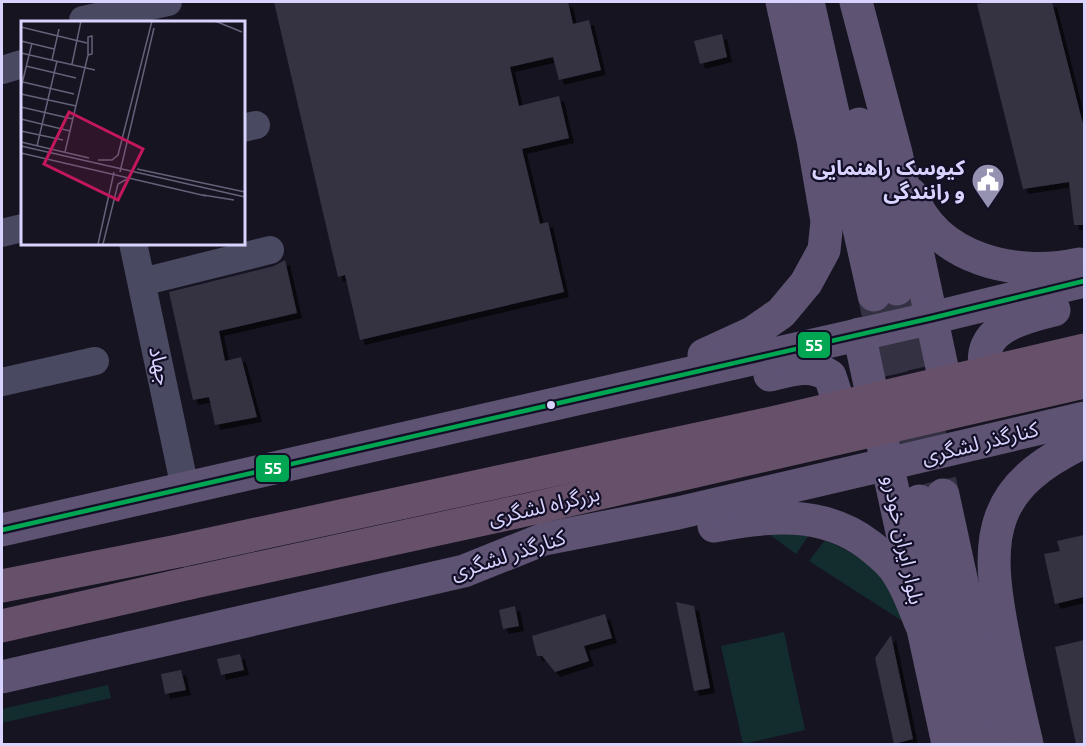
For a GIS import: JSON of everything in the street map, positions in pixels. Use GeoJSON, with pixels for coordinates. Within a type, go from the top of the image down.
{"type":"FeatureCollection","features":[{"type":"Feature","properties":{"kind":"highway","name":"بزرگراه لشگری"},"geometry":{"type":"LineString","coordinates":[[2,586],[183,550],[770,424],[1084,350]]}},
{"type":"Feature","properties":{"kind":"highway","name":"بزرگراه لشگری"},"geometry":{"type":"LineString","coordinates":[[2,626],[537,508],[1084,382]]}},
{"type":"Feature","properties":{"kind":"main road"},"geometry":{"type":"LineString","coordinates":[[624,388],[752,333],[781,313],[806,283],[824,250],[827,221],[813,140],[782,2]]}},
{"type":"Feature","properties":{"kind":"main road"},"geometry":{"type":"LineString","coordinates":[[808,2],[886,292],[831,2]]}},
{"type":"Feature","properties":{"kind":"main road"},"geometry":{"type":"LineString","coordinates":[[856,2],[896,153],[959,449]]}},
{"type":"Feature","properties":{"kind":"main road"},"geometry":{"type":"LineString","coordinates":[[896,153],[913,198],[930,223],[954,246],[987,263],[1030,270],[1084,262]]}},
{"type":"Feature","properties":{"kind":"main road"},"geometry":{"type":"LineString","coordinates":[[2,530],[932,318],[1084,281]]}},
{"type":"Feature","properties":{"kind":"main road"},"geometry":{"type":"LineString","coordinates":[[1084,303],[1011,322],[997,331],[989,340],[984,354],[989,383],[994,396],[1019,414],[1067,414],[1084,411]]}},
{"type":"Feature","properties":{"kind":"main road","name":"بلوار ایران خودرو"},"geometry":{"type":"LineString","coordinates":[[859,334],[948,744]]}},
{"type":"Feature","properties":{"kind":"main road"},"geometry":{"type":"LineString","coordinates":[[510,414],[595,411],[805,368],[819,369],[830,376],[837,390],[843,428],[838,442],[830,451],[816,458],[616,508],[544,540]]}},
{"type":"Feature","properties":{"kind":"main road","name":"کنارگذر لشگری"},"geometry":{"type":"LineString","coordinates":[[2,677],[464,571],[544,540],[678,513],[1084,418]]}},
{"type":"Feature","properties":{"kind":"main road"},"geometry":{"type":"LineString","coordinates":[[1027,744],[1009,666],[992,565],[994,537],[1002,514],[1018,489],[1041,466],[1084,442]]}},
{"type":"Feature","properties":{"kind":"main road","name":"بلوار ایران خودرو"},"geometry":{"type":"LineString","coordinates":[[973,744],[931,498],[997,744]]}},
{"type":"Feature","properties":{"kind":"main road"},"geometry":{"type":"LineString","coordinates":[[464,571],[748,520],[779,517],[810,518],[838,527],[863,540],[881,554],[897,571],[921,624]]}},
{"type":"Feature","properties":{"kind":"street"},"geometry":{"type":"LineString","coordinates":[[82,15],[168,2]]}},
{"type":"Feature","properties":{"kind":"street"},"geometry":{"type":"LineString","coordinates":[[2,70],[21,64]]}},
{"type":"Feature","properties":{"kind":"street"},"geometry":{"type":"LineString","coordinates":[[2,233],[21,228]]}},
{"type":"Feature","properties":{"kind":"street","name":"جهاد"},"geometry":{"type":"LineString","coordinates":[[133,244],[185,488]]}},
{"type":"Feature","properties":{"kind":"street"},"geometry":{"type":"LineString","coordinates":[[142,282],[270,250]]}},
{"type":"Feature","properties":{"kind":"street"},"geometry":{"type":"LineString","coordinates":[[2,382],[95,361]]}},
{"type":"Feature","properties":{"kind":"green space"},"geometry":{"type":"Polygon","coordinates":[[[762,529],[809,535],[796,554],[762,529]]]}},
{"type":"Feature","properties":{"kind":"green space"},"geometry":{"type":"Polygon","coordinates":[[[825,540],[853,554],[875,571],[891,593],[904,622],[809,561],[825,540]]]}},
{"type":"Feature","properties":{"kind":"green space"},"geometry":{"type":"Polygon","coordinates":[[[784,632],[805,730],[743,744],[721,646],[784,632]]]}},
{"type":"Feature","properties":{"kind":"green space"},"geometry":{"type":"Polygon","coordinates":[[[108,685],[111,698],[2,723],[2,709],[108,685]]]}},
{"type":"Feature","properties":{"kind":"building"},"geometry":{"type":"Polygon","coordinates":[[[274,2],[568,2],[573,24],[589,20],[601,70],[559,80],[553,57],[510,67],[519,106],[559,96],[569,138],[522,149],[540,224],[548,222],[564,292],[360,340],[345,275],[338,277],[274,2]]]}},
{"type":"Feature","properties":{"kind":"building"},"geometry":{"type":"Polygon","coordinates":[[[1052,2],[1084,128],[1084,225],[1074,225],[1069,182],[1023,189],[977,4],[1052,2]]]}},
{"type":"Feature","properties":{"kind":"building"},"geometry":{"type":"Polygon","coordinates":[[[722,34],[727,57],[700,64],[694,41],[722,34]]]}},
{"type":"Feature","properties":{"kind":"building"},"geometry":{"type":"Polygon","coordinates":[[[285,260],[297,313],[219,331],[225,361],[241,357],[257,417],[215,425],[209,397],[193,400],[169,292],[274,266],[285,260]]]}},
{"type":"Feature","properties":{"kind":"building"},"geometry":{"type":"Polygon","coordinates":[[[1084,535],[1084,597],[1055,604],[1044,554],[1060,551],[1057,541],[1084,535]]]}},
{"type":"Feature","properties":{"kind":"building"},"geometry":{"type":"Polygon","coordinates":[[[676,602],[694,606],[710,688],[694,691],[676,602]]]}},
{"type":"Feature","properties":{"kind":"building"},"geometry":{"type":"Polygon","coordinates":[[[515,606],[519,626],[503,629],[499,610],[515,606]]]}},
{"type":"Feature","properties":{"kind":"building"},"geometry":{"type":"Polygon","coordinates":[[[605,614],[612,638],[584,646],[589,661],[555,672],[542,656],[537,656],[532,636],[605,614]]]}},
{"type":"Feature","properties":{"kind":"building"},"geometry":{"type":"Polygon","coordinates":[[[891,635],[913,739],[894,744],[875,658],[891,635]]]}},
{"type":"Feature","properties":{"kind":"building"},"geometry":{"type":"Polygon","coordinates":[[[1084,640],[1084,744],[1076,744],[1055,647],[1084,640]]]}},
{"type":"Feature","properties":{"kind":"building"},"geometry":{"type":"Polygon","coordinates":[[[240,654],[244,670],[221,675],[217,659],[240,654]]]}},
{"type":"Feature","properties":{"kind":"building"},"geometry":{"type":"Polygon","coordinates":[[[181,670],[186,690],[165,694],[161,674],[181,670]]]}},
{"type":"Feature","properties":{"kind":"tunnel"},"geometry":{"type":"LineString","coordinates":[[897,289],[943,495]]}},
{"type":"Feature","properties":{"kind":"tunnel"},"geometry":{"type":"LineString","coordinates":[[874,295],[919,501]]}},
{"type":"Feature","properties":{"kind":"transit line","name":"55"},"geometry":{"type":"LineString","coordinates":[[2,530],[932,318],[1084,281]]}},
{"type":"Feature","properties":{"kind":"place","name":"کیوسک راهنمایی و رانندگی"},"geometry":{"type":"Point","coordinates":[988,209]}}]}
